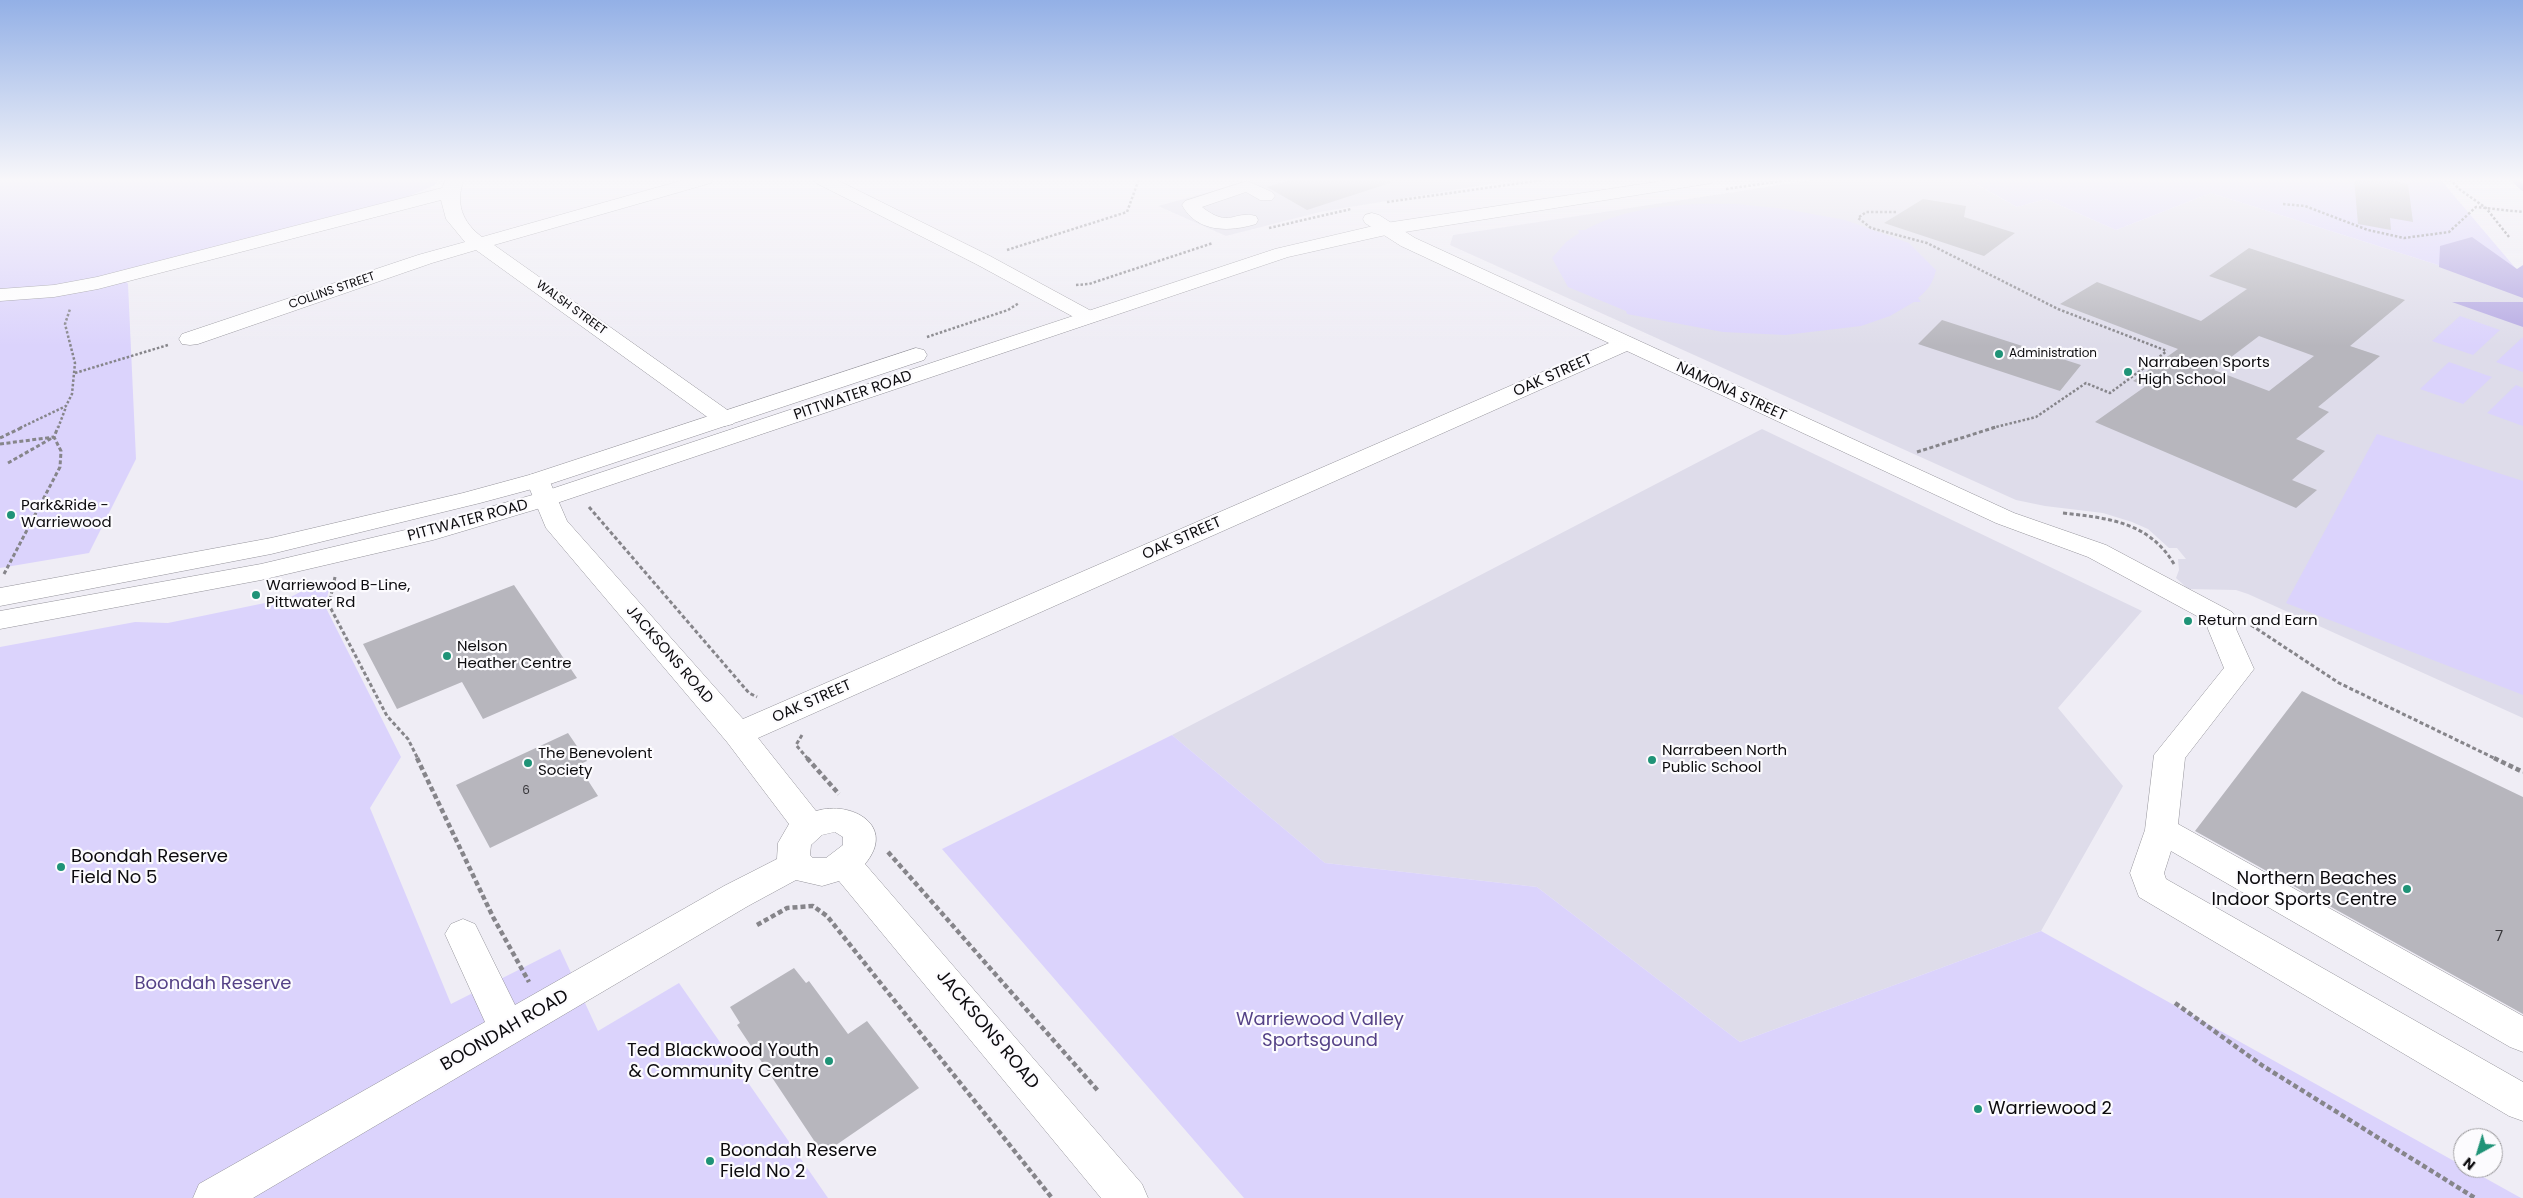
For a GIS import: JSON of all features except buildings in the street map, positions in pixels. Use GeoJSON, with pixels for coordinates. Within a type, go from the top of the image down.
{"type":"FeatureCollection","features":[{"type":"Feature","properties":{"kind":"main road"},"geometry":{"type":"LineString","coordinates":[[0,295],[74,288],[269,235]]}},
{"type":"Feature","properties":{"kind":"main road","name":"WALSH STREET"},"geometry":{"type":"LineString","coordinates":[[468,235],[725,419]]}},
{"type":"Feature","properties":{"kind":"main road","name":"COLLINS STREET"},"geometry":{"type":"LineString","coordinates":[[190,339],[506,235]]}},
{"type":"Feature","properties":{"kind":"main road"},"geometry":{"type":"LineString","coordinates":[[934,235],[1078,311]]}},
{"type":"Feature","properties":{"kind":"main road","name":"PITTWATER ROAD"},"geometry":{"type":"LineString","coordinates":[[1,588],[265,548],[541,489],[1078,311],[1261,244],[1315,235]]}},
{"type":"Feature","properties":{"kind":"main road","name":"NAMONA STREET"},"geometry":{"type":"LineString","coordinates":[[1402,235],[1627,343],[2005,518],[2097,551],[2222,618],[2222,628],[2239,669],[2170,755],[2161,830]]}},
{"type":"Feature","properties":{"kind":"main road","name":"PITTWATER ROAD"},"geometry":{"type":"LineString","coordinates":[[0,620],[270,570],[424,534],[725,419],[1078,311]]}},
{"type":"Feature","properties":{"kind":"main road","name":"OAK STREET"},"geometry":{"type":"LineString","coordinates":[[738,734],[1627,343]]}},
{"type":"Feature","properties":{"kind":"main road","name":"JACKSONS ROAD"},"geometry":{"type":"LineString","coordinates":[[541,489],[555,523],[738,734],[785,792],[809,827]]}},
{"type":"Feature","properties":{"kind":"main road"},"geometry":{"type":"LineString","coordinates":[[836,819],[854,825],[859,832],[861,840],[854,856],[845,864],[822,872],[810,871],[797,864],[792,857],[795,839],[809,827],[824,820],[836,819]]}},
{"type":"Feature","properties":{"kind":"main road"},"geometry":{"type":"LineString","coordinates":[[2523,1035],[2161,830],[2147,873],[2151,887],[2523,1102]]}},
{"type":"Feature","properties":{"kind":"main road","name":"BOONDAH ROAD"},"geometry":{"type":"LineString","coordinates":[[214,1198],[508,1030],[736,896],[797,864]]}},
{"type":"Feature","properties":{"kind":"main road","name":"JACKSONS ROAD"},"geometry":{"type":"LineString","coordinates":[[845,864],[1127,1198]]}},
{"type":"Feature","properties":{"kind":"main road"},"geometry":{"type":"LineString","coordinates":[[463,934],[508,1030]]}},
{"type":"Feature","properties":{"kind":"path"},"geometry":{"type":"LineString","coordinates":[[983,260],[1021,244],[1051,235]]}},
{"type":"Feature","properties":{"kind":"path"},"geometry":{"type":"LineString","coordinates":[[1897,235],[1927,243],[2058,309],[2167,351],[2110,393],[2086,383],[2036,417],[2008,423],[1912,453]]}},
{"type":"Feature","properties":{"kind":"path"},"geometry":{"type":"LineString","coordinates":[[2390,235],[2404,238],[2427,235]]}},
{"type":"Feature","properties":{"kind":"path"},"geometry":{"type":"LineString","coordinates":[[8,463],[54,437],[72,394],[75,373],[65,324],[72,304],[74,288]]}},
{"type":"Feature","properties":{"kind":"path"},"geometry":{"type":"LineString","coordinates":[[75,373],[190,339]]}},
{"type":"Feature","properties":{"kind":"path"},"geometry":{"type":"LineString","coordinates":[[0,438],[66,406]]}},
{"type":"Feature","properties":{"kind":"path"},"geometry":{"type":"LineString","coordinates":[[0,444],[54,437]]}},
{"type":"Feature","properties":{"kind":"path"},"geometry":{"type":"LineString","coordinates":[[1,588],[60,467],[61,451],[54,437]]}},
{"type":"Feature","properties":{"kind":"path"},"geometry":{"type":"LineString","coordinates":[[597,503],[588,506],[750,693],[761,700]]}},
{"type":"Feature","properties":{"kind":"path"},"geometry":{"type":"LineString","coordinates":[[336,575],[329,605],[387,716],[408,738],[493,917],[529,982]]}},
{"type":"Feature","properties":{"kind":"path"},"geometry":{"type":"LineString","coordinates":[[2245,621],[2340,683],[2523,772]]}},
{"type":"Feature","properties":{"kind":"path"},"geometry":{"type":"LineString","coordinates":[[804,734],[796,745],[842,798]]}},
{"type":"Feature","properties":{"kind":"path"},"geometry":{"type":"LineString","coordinates":[[887,850],[1099,1092]]}},
{"type":"Feature","properties":{"kind":"path"},"geometry":{"type":"LineString","coordinates":[[758,925],[787,908],[813,906],[827,916],[1052,1198]]}},
{"type":"Feature","properties":{"kind":"path"},"geometry":{"type":"LineString","coordinates":[[2175,1003],[2263,1066],[2475,1198]]}},
{"type":"Feature","properties":{"kind":"shaded area","name":"Narrabeen Sports High School"},"geometry":{"type":"Polygon","coordinates":[[[1453,235],[2343,235],[2523,292],[2523,718],[2248,594],[2236,590],[2188,589],[2176,578],[2179,570],[2178,559],[2186,559],[2177,548],[2169,548],[2148,529],[2103,513],[2045,506],[2016,500],[1450,245],[1453,235]]]}},
{"type":"Feature","properties":{"kind":"shaded area"},"geometry":{"type":"Polygon","coordinates":[[[2472,237],[2517,269],[2523,265],[2523,298],[2439,267],[2440,246],[2472,237]]]}},
{"type":"Feature","properties":{"kind":"shaded area"},"geometry":{"type":"Polygon","coordinates":[[[2452,302],[2523,302],[2523,327],[2452,302]]]}},
{"type":"Feature","properties":{"kind":"shaded area","name":"Narrabeen North Public School"},"geometry":{"type":"Polygon","coordinates":[[[1762,429],[2142,611],[2058,708],[2123,786],[2041,931],[1740,1042],[1537,887],[1325,863],[1172,735],[1762,429]]]}},
{"type":"Feature","properties":{"kind":"green space"},"geometry":{"type":"Polygon","coordinates":[[[0,235],[281,235],[126,281],[128,284],[136,459],[89,553],[0,568],[0,235]]]}},
{"type":"Feature","properties":{"kind":"green space"},"geometry":{"type":"Polygon","coordinates":[[[1576,235],[1886,235],[1909,243],[1936,270],[1932,282],[1918,298],[1921,302],[1914,302],[1890,316],[1861,326],[1785,335],[1723,332],[1627,314],[1626,311],[1568,287],[1552,258],[1566,242],[1576,235]]]}},
{"type":"Feature","properties":{"kind":"green space"},"geometry":{"type":"Polygon","coordinates":[[[2343,235],[2487,235],[2523,277],[2523,292],[2343,235]]]}},
{"type":"Feature","properties":{"kind":"green space"},"geometry":{"type":"Polygon","coordinates":[[[2460,316],[2500,330],[2473,355],[2432,341],[2460,316]]]}},
{"type":"Feature","properties":{"kind":"green space"},"geometry":{"type":"Polygon","coordinates":[[[2523,337],[2523,372],[2496,362],[2523,337]]]}},
{"type":"Feature","properties":{"kind":"green space"},"geometry":{"type":"Polygon","coordinates":[[[2449,362],[2492,377],[2463,404],[2420,389],[2449,362]]]}},
{"type":"Feature","properties":{"kind":"green space"},"geometry":{"type":"Polygon","coordinates":[[[2516,385],[2523,388],[2523,426],[2487,413],[2516,385]]]}},
{"type":"Feature","properties":{"kind":"green space"},"geometry":{"type":"Polygon","coordinates":[[[2377,434],[2523,481],[2523,695],[2286,603],[2377,434]]]}},
{"type":"Feature","properties":{"kind":"green space","name":"Boondah Reserve"},"geometry":{"type":"Polygon","coordinates":[[[331,581],[325,606],[401,757],[370,808],[451,1004],[560,949],[598,1031],[679,983],[828,1198],[0,1198],[0,647],[135,622],[168,623],[289,598],[315,584],[331,581]]]}},
{"type":"Feature","properties":{"kind":"green space","name":"Warriewood Valley Sportsgound"},"geometry":{"type":"Polygon","coordinates":[[[1172,735],[1325,863],[1537,887],[1740,1042],[2041,931],[2453,1160],[2453,1178],[2485,1178],[2521,1198],[1244,1198],[942,849],[1172,735]]]}},
{"type":"Feature","properties":{"kind":"place","name":"Administration"},"geometry":{"type":"Point","coordinates":[1999,354]}},
{"type":"Feature","properties":{"kind":"place","name":"Narrabeen Sports High School"},"geometry":{"type":"Point","coordinates":[2128,372]}},
{"type":"Feature","properties":{"kind":"place","name":"Park&Ride - Warriewood"},"geometry":{"type":"Point","coordinates":[11,515]}},
{"type":"Feature","properties":{"kind":"place","name":"Warriewood B-Line, Pittwater Rd"},"geometry":{"type":"Point","coordinates":[256,595]}},
{"type":"Feature","properties":{"kind":"place","name":"Return and Earn"},"geometry":{"type":"Point","coordinates":[2188,621]}},
{"type":"Feature","properties":{"kind":"place","name":"Nelson Heather Centre"},"geometry":{"type":"Point","coordinates":[447,656]}},
{"type":"Feature","properties":{"kind":"place","name":"Narrabeen North Public School"},"geometry":{"type":"Point","coordinates":[1652,760]}},
{"type":"Feature","properties":{"kind":"place","name":"The Benevolent Society"},"geometry":{"type":"Point","coordinates":[528,763]}},
{"type":"Feature","properties":{"kind":"place","name":"Boondah Reserve Field No 5"},"geometry":{"type":"Point","coordinates":[61,867]}},
{"type":"Feature","properties":{"kind":"place","name":"Northern Beaches Indoor Sports Centre"},"geometry":{"type":"Point","coordinates":[2407,889]}},
{"type":"Feature","properties":{"kind":"place","name":"Ted Blackwood Youth & Community Centre"},"geometry":{"type":"Point","coordinates":[829,1061]}},
{"type":"Feature","properties":{"kind":"place","name":"Warriewood 2"},"geometry":{"type":"Point","coordinates":[1978,1109]}},
{"type":"Feature","properties":{"kind":"place","name":"Boondah Reserve Field No 2"},"geometry":{"type":"Point","coordinates":[710,1161]}}]}
